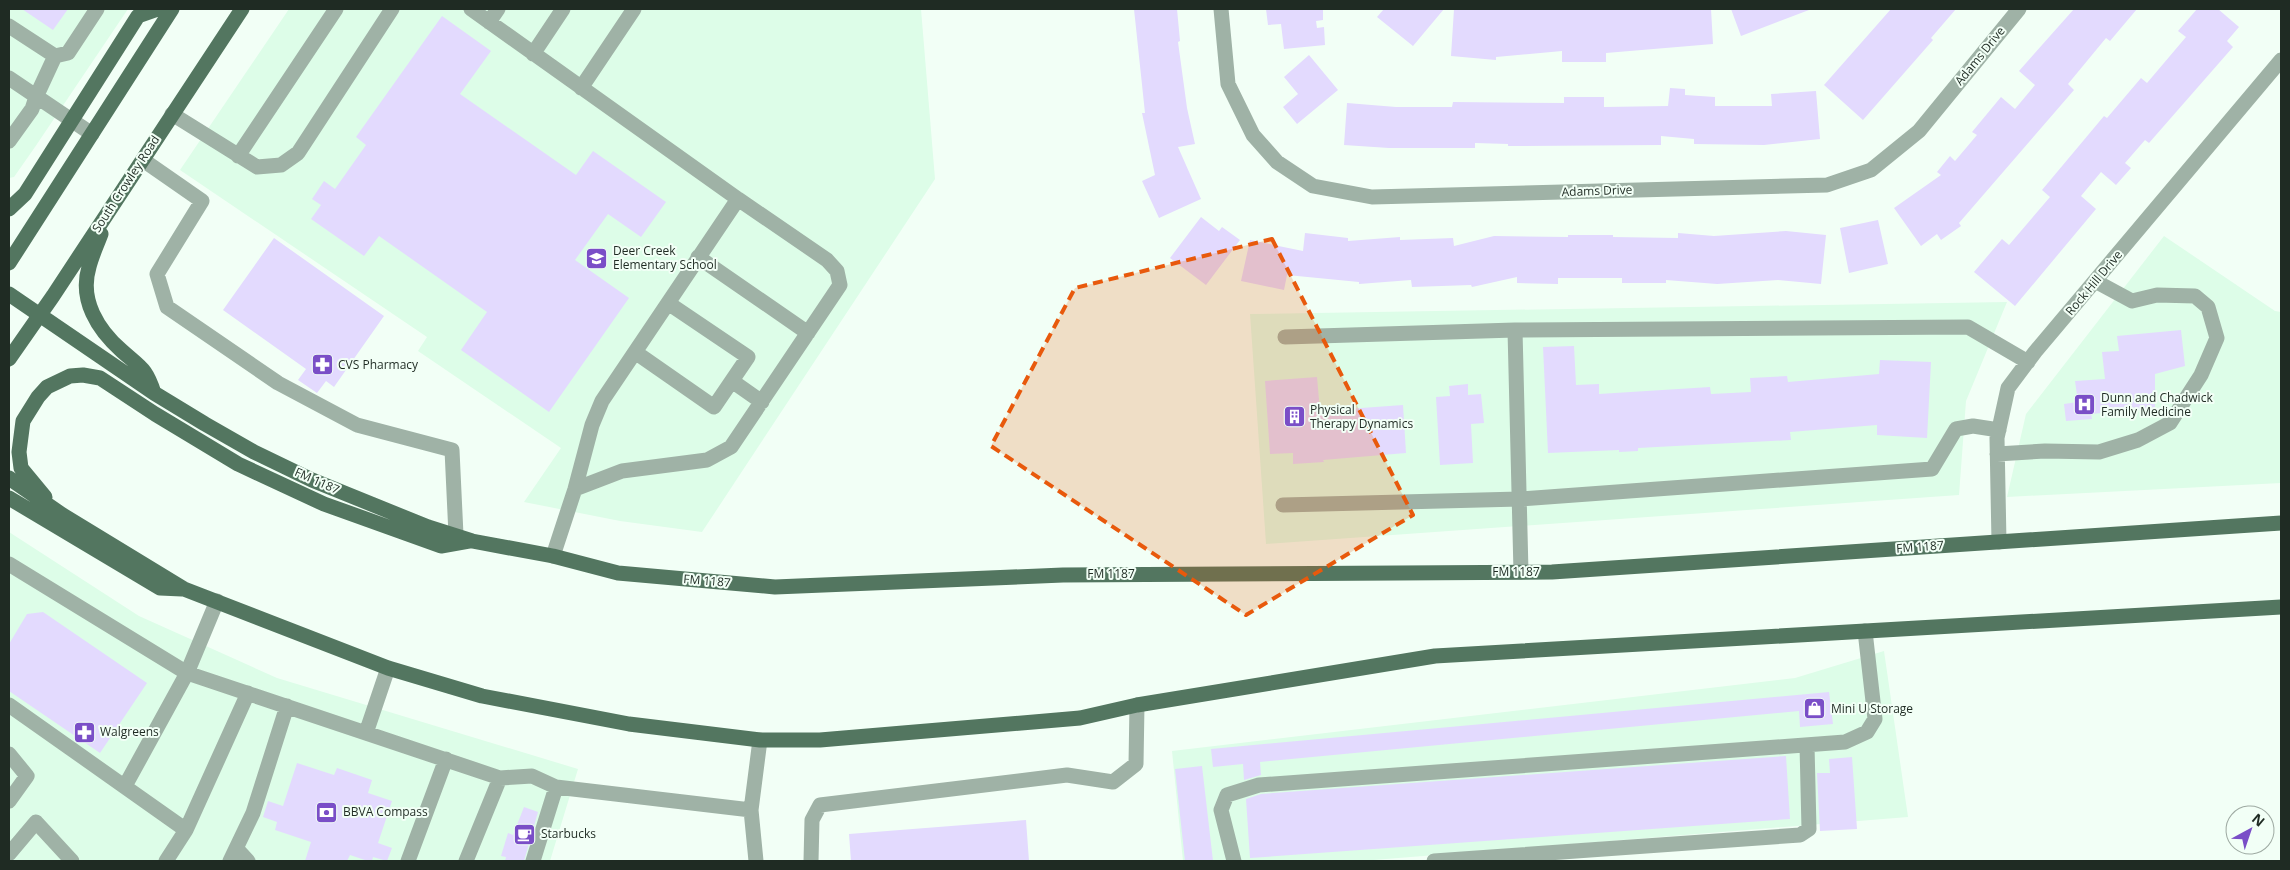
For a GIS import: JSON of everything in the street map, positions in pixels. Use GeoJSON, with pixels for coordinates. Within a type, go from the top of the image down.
{"type":"FeatureCollection","features":[{"type":"Feature","properties":{"kind":"main road"},"geometry":{"type":"LineString","coordinates":[[9,209],[25,194],[138,16],[158,9]]}},
{"type":"Feature","properties":{"kind":"main road"},"geometry":{"type":"LineString","coordinates":[[9,263],[172,9]]}},
{"type":"Feature","properties":{"kind":"main road","name":"South Crowley Road"},"geometry":{"type":"LineString","coordinates":[[9,359],[242,9]]}},
{"type":"Feature","properties":{"kind":"main road"},"geometry":{"type":"LineString","coordinates":[[107,214],[88,268],[86,290],[91,313],[118,347],[147,373],[154,393]]}},
{"type":"Feature","properties":{"kind":"main road","name":"FM 1187"},"geometry":{"type":"LineString","coordinates":[[9,294],[154,393],[254,452],[312,480],[428,527],[472,541],[553,556],[618,574],[776,587],[1063,575],[1562,571],[2281,523]]}},
{"type":"Feature","properties":{"kind":"main road"},"geometry":{"type":"LineString","coordinates":[[61,514],[21,468],[20,437],[23,421],[28,410],[47,387],[70,376],[82,375],[100,378],[238,464],[324,504],[441,546],[472,541]]}},
{"type":"Feature","properties":{"kind":"main road"},"geometry":{"type":"LineString","coordinates":[[9,478],[61,514],[184,589],[388,668],[482,696],[629,724],[760,740],[820,740],[1080,718],[1137,705],[1435,656],[2281,607]]}},
{"type":"Feature","properties":{"kind":"main road"},"geometry":{"type":"LineString","coordinates":[[9,498],[160,588],[184,589]]}},
{"type":"Feature","properties":{"kind":"street"},"geometry":{"type":"LineString","coordinates":[[9,26],[55,56],[68,53],[98,9]]}},
{"type":"Feature","properties":{"kind":"street"},"geometry":{"type":"LineString","coordinates":[[238,156],[336,9]]}},
{"type":"Feature","properties":{"kind":"street"},"geometry":{"type":"LineString","coordinates":[[172,114],[257,167],[281,165],[298,153],[392,9]]}},
{"type":"Feature","properties":{"kind":"street"},"geometry":{"type":"LineString","coordinates":[[471,9],[827,260],[837,270],[840,285],[731,447],[708,460],[622,470],[575,489]]}},
{"type":"Feature","properties":{"kind":"street"},"geometry":{"type":"LineString","coordinates":[[489,22],[498,9]]}},
{"type":"Feature","properties":{"kind":"street"},"geometry":{"type":"LineString","coordinates":[[533,54],[563,9]]}},
{"type":"Feature","properties":{"kind":"street"},"geometry":{"type":"LineString","coordinates":[[581,88],[634,9]]}},
{"type":"Feature","properties":{"kind":"street","name":"Adams Drive"},"geometry":{"type":"LineString","coordinates":[[1221,9],[1228,84],[1253,136],[1277,162],[1313,186],[1372,197],[1827,185],[1871,170],[1919,131],[2019,9]]}},
{"type":"Feature","properties":{"kind":"street"},"geometry":{"type":"LineString","coordinates":[[9,141],[32,109],[55,56]]}},
{"type":"Feature","properties":{"kind":"street","name":"Rock Hill Drive"},"geometry":{"type":"LineString","coordinates":[[2000,542],[1998,430],[2008,388],[2281,60]]}},
{"type":"Feature","properties":{"kind":"street"},"geometry":{"type":"LineString","coordinates":[[9,78],[92,134]]}},
{"type":"Feature","properties":{"kind":"street"},"geometry":{"type":"LineString","coordinates":[[142,160],[202,201],[157,274],[167,307],[278,384],[357,424],[452,450],[456,535]]}},
{"type":"Feature","properties":{"kind":"street"},"geometry":{"type":"LineString","coordinates":[[553,556],[575,489],[592,425],[602,401],[738,199]]}},
{"type":"Feature","properties":{"kind":"street"},"geometry":{"type":"LineString","coordinates":[[698,257],[808,333]]}},
{"type":"Feature","properties":{"kind":"street"},"geometry":{"type":"LineString","coordinates":[[1997,454],[2045,451],[2098,452],[2138,440],[2170,423],[2201,376],[2217,338],[2208,307],[2195,296],[2157,295],[2132,301],[2096,281]]}},
{"type":"Feature","properties":{"kind":"street"},"geometry":{"type":"LineString","coordinates":[[635,352],[714,407],[748,358],[668,302]]}},
{"type":"Feature","properties":{"kind":"street"},"geometry":{"type":"LineString","coordinates":[[1285,337],[1515,330],[1968,327],[2028,362]]}},
{"type":"Feature","properties":{"kind":"street"},"geometry":{"type":"LineString","coordinates":[[1515,330],[1521,572]]}},
{"type":"Feature","properties":{"kind":"street"},"geometry":{"type":"LineString","coordinates":[[732,381],[762,402]]}},
{"type":"Feature","properties":{"kind":"street"},"geometry":{"type":"LineString","coordinates":[[1283,505],[1520,499],[1932,469],[1956,429],[1973,426],[1998,430]]}},
{"type":"Feature","properties":{"kind":"street"},"geometry":{"type":"LineString","coordinates":[[9,564],[187,673],[500,778],[532,776],[556,786],[752,810]]}},
{"type":"Feature","properties":{"kind":"street"},"geometry":{"type":"LineString","coordinates":[[125,786],[187,673],[217,601]]}},
{"type":"Feature","properties":{"kind":"street"},"geometry":{"type":"LineString","coordinates":[[1234,861],[1221,810],[1227,794],[1259,785],[1845,742],[1867,732],[1875,718],[1865,631]]}},
{"type":"Feature","properties":{"kind":"street"},"geometry":{"type":"LineString","coordinates":[[366,732],[388,668]]}},
{"type":"Feature","properties":{"kind":"street"},"geometry":{"type":"LineString","coordinates":[[166,861],[186,830],[248,693]]}},
{"type":"Feature","properties":{"kind":"street"},"geometry":{"type":"LineString","coordinates":[[9,705],[186,830]]}},
{"type":"Feature","properties":{"kind":"street"},"geometry":{"type":"LineString","coordinates":[[812,861],[812,820],[820,805],[1067,775],[1113,782],[1136,764],[1137,705]]}},
{"type":"Feature","properties":{"kind":"street"},"geometry":{"type":"LineString","coordinates":[[248,861],[233,855],[253,813],[287,706]]}},
{"type":"Feature","properties":{"kind":"street"},"geometry":{"type":"LineString","coordinates":[[756,861],[752,810],[760,740]]}},
{"type":"Feature","properties":{"kind":"street"},"geometry":{"type":"LineString","coordinates":[[1434,861],[1800,835],[1809,829],[1807,745]]}},
{"type":"Feature","properties":{"kind":"street"},"geometry":{"type":"LineString","coordinates":[[9,754],[27,776],[9,801]]}},
{"type":"Feature","properties":{"kind":"street"},"geometry":{"type":"LineString","coordinates":[[408,861],[446,759]]}},
{"type":"Feature","properties":{"kind":"street"},"geometry":{"type":"LineString","coordinates":[[466,861],[500,778]]}},
{"type":"Feature","properties":{"kind":"street"},"geometry":{"type":"LineString","coordinates":[[532,861],[556,786]]}},
{"type":"Feature","properties":{"kind":"street"},"geometry":{"type":"LineString","coordinates":[[9,854],[36,822],[72,861]]}},
{"type":"Feature","properties":{"kind":"highlighted area"},"geometry":{"type":"Polygon","coordinates":[[[1272,239],[1413,515],[1246,615],[991,446],[1075,288],[1272,239]]]}},
{"type":"Feature","properties":{"kind":"shaded area"},"geometry":{"type":"Polygon","coordinates":[[[9,9],[128,9],[14,177],[9,178],[9,9]]]}},
{"type":"Feature","properties":{"kind":"shaded area","name":"Deer Creek Elementary School"},"geometry":{"type":"Polygon","coordinates":[[[289,9],[921,9],[935,179],[702,532],[620,521],[524,502],[561,448],[418,351],[427,337],[180,170],[289,9]]]}},
{"type":"Feature","properties":{"kind":"shaded area"},"geometry":{"type":"Polygon","coordinates":[[[2164,236],[2275,311],[2281,312],[2281,483],[2007,497],[2026,414],[2164,236]]]}},
{"type":"Feature","properties":{"kind":"shaded area"},"geometry":{"type":"Polygon","coordinates":[[[2007,302],[1966,401],[1959,495],[1266,544],[1250,314],[2007,302]]]}},
{"type":"Feature","properties":{"kind":"shaded area"},"geometry":{"type":"Polygon","coordinates":[[[9,532],[139,616],[277,678],[578,769],[550,861],[9,861],[9,532]]]}},
{"type":"Feature","properties":{"kind":"shaded area"},"geometry":{"type":"Polygon","coordinates":[[[1884,651],[1908,817],[1361,861],[1183,861],[1172,751],[1795,678],[1884,651]]]}},
{"type":"Feature","properties":{"kind":"building"},"geometry":{"type":"Polygon","coordinates":[[[22,9],[68,9],[53,30],[22,9]]]}},
{"type":"Feature","properties":{"kind":"building"},"geometry":{"type":"Polygon","coordinates":[[[1134,9],[1177,9],[1180,41],[1178,42],[1187,108],[1195,144],[1178,147],[1201,199],[1159,218],[1142,181],[1155,175],[1142,113],[1145,113],[1134,9]]]}},
{"type":"Feature","properties":{"kind":"building"},"geometry":{"type":"Polygon","coordinates":[[[1266,9],[1323,9],[1323,20],[1316,21],[1317,28],[1324,27],[1325,45],[1284,49],[1281,24],[1268,25],[1266,9]]]}},
{"type":"Feature","properties":{"kind":"building"},"geometry":{"type":"Polygon","coordinates":[[[1384,9],[1444,9],[1413,46],[1377,17],[1384,9]]]}},
{"type":"Feature","properties":{"kind":"building"},"geometry":{"type":"Polygon","coordinates":[[[1454,9],[1711,9],[1713,44],[1606,53],[1606,62],[1562,62],[1562,51],[1496,57],[1496,60],[1451,56],[1454,9]]]}},
{"type":"Feature","properties":{"kind":"building"},"geometry":{"type":"Polygon","coordinates":[[[1731,9],[1809,9],[1809,10],[1741,36],[1731,9]]]}},
{"type":"Feature","properties":{"kind":"building"},"geometry":{"type":"Polygon","coordinates":[[[1891,9],[1956,9],[1931,38],[1933,40],[1863,120],[1824,85],[1891,9]]]}},
{"type":"Feature","properties":{"kind":"building"},"geometry":{"type":"Polygon","coordinates":[[[2074,9],[2137,9],[2110,41],[2106,38],[2068,84],[2074,90],[1959,223],[1961,226],[1941,240],[1937,234],[1921,246],[1894,208],[1941,175],[1937,172],[1950,156],[1955,161],[1977,135],[1972,132],[2001,97],[2015,109],[2035,85],[2019,71],[2074,9]]]}},
{"type":"Feature","properties":{"kind":"building"},"geometry":{"type":"Polygon","coordinates":[[[2197,9],[2218,9],[2239,27],[2227,41],[2233,47],[2149,143],[2145,140],[2125,163],[2131,168],[2116,185],[2101,172],[2081,196],[2096,209],[2015,306],[1974,272],[2002,239],[2009,245],[2050,197],[2042,190],[2104,116],[2107,118],[2141,78],[2147,83],[2186,37],[2178,31],[2197,9]]]}},
{"type":"Feature","properties":{"kind":"building"},"geometry":{"type":"Polygon","coordinates":[[[442,16],[491,51],[460,94],[576,175],[593,151],[666,202],[641,237],[608,214],[575,260],[629,298],[549,412],[461,350],[487,312],[379,236],[364,256],[311,219],[321,205],[312,199],[324,181],[335,189],[366,145],[356,137],[442,16]]]}},
{"type":"Feature","properties":{"kind":"building"},"geometry":{"type":"Polygon","coordinates":[[[1309,55],[1338,90],[1297,124],[1283,107],[1298,94],[1284,77],[1309,55]]]}},
{"type":"Feature","properties":{"kind":"building"},"geometry":{"type":"Polygon","coordinates":[[[1670,88],[1685,89],[1685,95],[1715,97],[1715,106],[1772,106],[1771,94],[1816,91],[1820,139],[1764,145],[1694,144],[1694,139],[1661,136],[1661,145],[1508,146],[1508,144],[1475,143],[1475,148],[1389,148],[1344,145],[1347,103],[1396,107],[1452,107],[1453,102],[1564,103],[1564,97],[1604,97],[1604,107],[1668,106],[1670,88]]]}},
{"type":"Feature","properties":{"kind":"building"},"geometry":{"type":"Polygon","coordinates":[[[1201,217],[1219,231],[1222,227],[1240,240],[1206,285],[1170,258],[1201,217]]]}},
{"type":"Feature","properties":{"kind":"building"},"geometry":{"type":"Polygon","coordinates":[[[1878,220],[1888,264],[1849,273],[1840,228],[1878,220]]]}},
{"type":"Feature","properties":{"kind":"building"},"geometry":{"type":"Polygon","coordinates":[[[1786,231],[1826,235],[1821,284],[1778,280],[1717,284],[1666,280],[1666,283],[1622,283],[1622,278],[1558,278],[1558,284],[1517,283],[1517,277],[1472,287],[1471,285],[1412,287],[1411,280],[1359,284],[1359,282],[1287,275],[1284,290],[1241,281],[1250,240],[1303,251],[1305,233],[1348,238],[1348,241],[1400,237],[1400,240],[1453,238],[1454,246],[1494,236],[1568,237],[1568,235],[1613,235],[1613,237],[1678,238],[1678,233],[1714,236],[1786,231]]]}},
{"type":"Feature","properties":{"kind":"building","name":"CVS Pharmacy"},"geometry":{"type":"Polygon","coordinates":[[[274,238],[384,316],[334,387],[326,381],[317,393],[298,380],[306,369],[223,310],[274,238]]]}},
{"type":"Feature","properties":{"kind":"building"},"geometry":{"type":"Polygon","coordinates":[[[2181,330],[2185,366],[2155,374],[2155,408],[2091,414],[2092,419],[2066,421],[2064,404],[2078,402],[2075,381],[2105,379],[2102,352],[2119,351],[2117,336],[2181,330]]]}},
{"type":"Feature","properties":{"kind":"building"},"geometry":{"type":"Polygon","coordinates":[[[1574,346],[1576,385],[1599,384],[1599,394],[1710,387],[1711,394],[1751,392],[1750,378],[1787,376],[1788,382],[1879,374],[1880,360],[1931,362],[1927,438],[1877,435],[1877,425],[1790,432],[1791,440],[1638,448],[1638,451],[1548,453],[1543,347],[1574,346]]]}},
{"type":"Feature","properties":{"kind":"building"},"geometry":{"type":"Polygon","coordinates":[[[1317,377],[1320,411],[1403,405],[1406,453],[1293,464],[1293,453],[1270,454],[1265,381],[1317,377]]]}},
{"type":"Feature","properties":{"kind":"building"},"geometry":{"type":"Polygon","coordinates":[[[1468,384],[1468,395],[1481,394],[1484,423],[1471,424],[1473,463],[1440,465],[1436,397],[1450,396],[1449,386],[1468,384]]]}},
{"type":"Feature","properties":{"kind":"building","name":"Walgreens"},"geometry":{"type":"Polygon","coordinates":[[[43,612],[147,683],[100,753],[9,691],[9,644],[27,614],[43,612]]]}},
{"type":"Feature","properties":{"kind":"building"},"geometry":{"type":"Polygon","coordinates":[[[1829,692],[1833,724],[1800,727],[1799,711],[1260,762],[1261,775],[1244,780],[1243,764],[1213,767],[1211,749],[1829,692]]]}},
{"type":"Feature","properties":{"kind":"building"},"geometry":{"type":"Polygon","coordinates":[[[1786,756],[1790,819],[1250,858],[1246,799],[1261,794],[1786,756]]]}},
{"type":"Feature","properties":{"kind":"building"},"geometry":{"type":"Polygon","coordinates":[[[1852,757],[1857,829],[1820,831],[1817,773],[1830,773],[1829,759],[1852,757]]]}},
{"type":"Feature","properties":{"kind":"building","name":"BBVA Compass"},"geometry":{"type":"Polygon","coordinates":[[[297,763],[334,775],[337,768],[372,780],[368,793],[392,801],[378,843],[392,848],[387,861],[373,857],[372,861],[368,861],[350,855],[347,861],[305,861],[311,842],[275,830],[277,822],[263,817],[268,801],[283,806],[297,763]]]}},
{"type":"Feature","properties":{"kind":"building"},"geometry":{"type":"Polygon","coordinates":[[[1202,766],[1213,861],[1185,861],[1175,769],[1202,766]]]}},
{"type":"Feature","properties":{"kind":"building","name":"Starbucks"},"geometry":{"type":"Polygon","coordinates":[[[524,807],[538,812],[524,861],[505,861],[506,857],[501,856],[508,833],[513,835],[524,807]]]}},
{"type":"Feature","properties":{"kind":"building"},"geometry":{"type":"Polygon","coordinates":[[[1026,820],[1029,861],[851,861],[849,834],[1026,820]]]}},
{"type":"Feature","properties":{"kind":"place","name":"Deer Creek Elementary School"},"geometry":{"type":"Point","coordinates":[597,258]}},
{"type":"Feature","properties":{"kind":"place","name":"CVS Pharmacy"},"geometry":{"type":"Point","coordinates":[322,365]}},
{"type":"Feature","properties":{"kind":"place","name":"Dunn and Chadwick Family Medicine"},"geometry":{"type":"Point","coordinates":[2085,405]}},
{"type":"Feature","properties":{"kind":"place","name":"Physical Therapy Dynamics"},"geometry":{"type":"Point","coordinates":[1294,417]}},
{"type":"Feature","properties":{"kind":"place","name":"Mini U Storage"},"geometry":{"type":"Point","coordinates":[1815,709]}},
{"type":"Feature","properties":{"kind":"place","name":"Walgreens"},"geometry":{"type":"Point","coordinates":[84,732]}},
{"type":"Feature","properties":{"kind":"place","name":"BBVA Compass"},"geometry":{"type":"Point","coordinates":[327,812]}},
{"type":"Feature","properties":{"kind":"place","name":"Starbucks"},"geometry":{"type":"Point","coordinates":[525,834]}}]}
